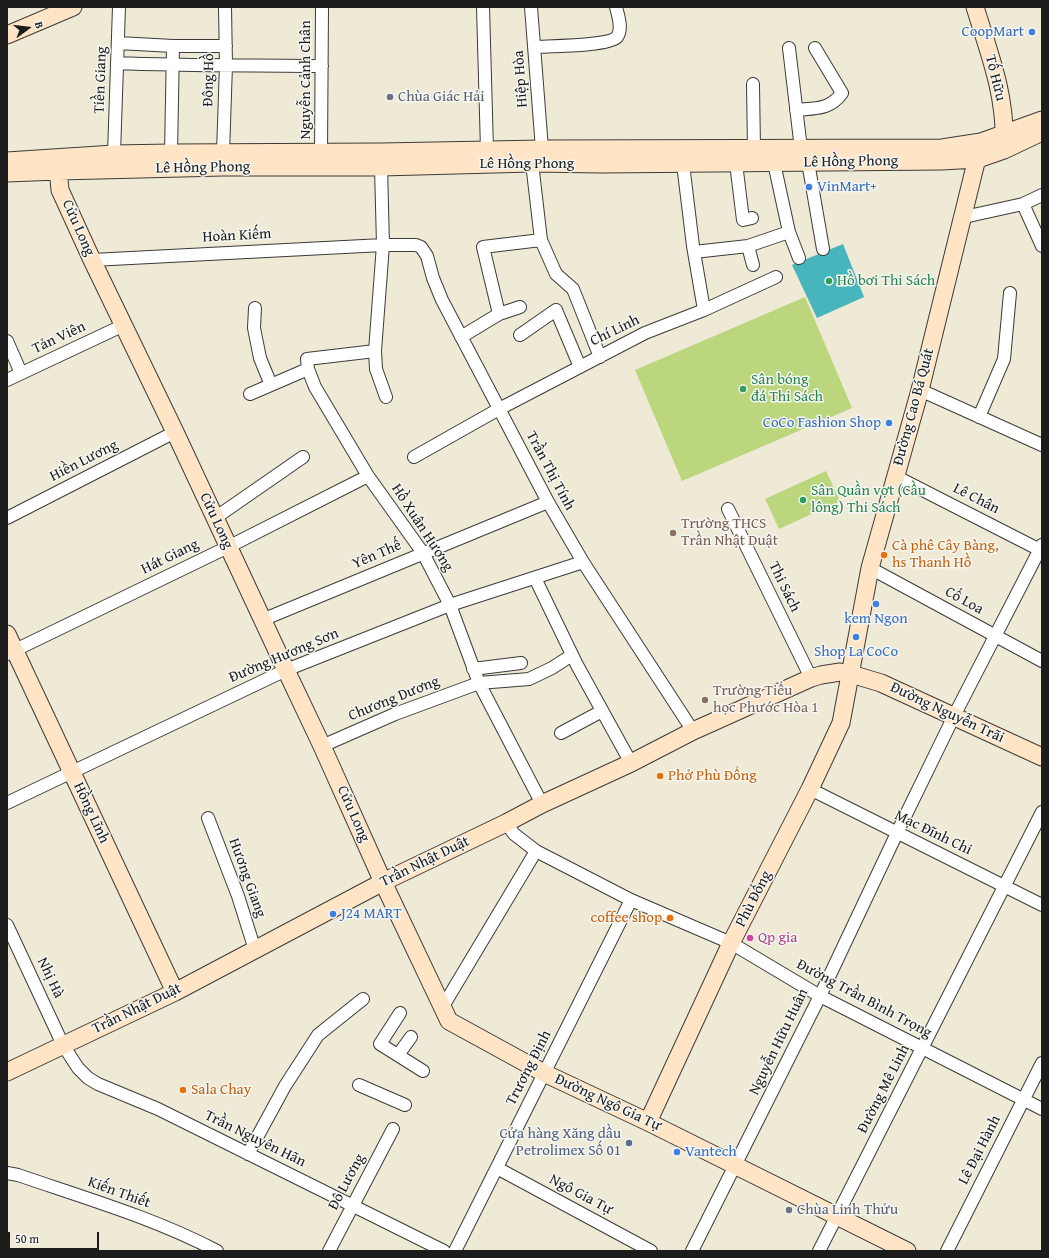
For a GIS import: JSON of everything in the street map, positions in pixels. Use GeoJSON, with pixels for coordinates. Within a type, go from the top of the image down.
{"type":"FeatureCollection","features":[{"type":"Feature","properties":{"kind":"street"},"geometry":{"type":"LineString","coordinates":[[7,35],[73,7]]}},
{"type":"Feature","properties":{"kind":"street","name":"Tiền Giang"},"geometry":{"type":"LineString","coordinates":[[114,154],[119,7]]}},
{"type":"Feature","properties":{"kind":"street","name":"Đông Hồ"},"geometry":{"type":"LineString","coordinates":[[223,153],[226,65],[225,7]]}},
{"type":"Feature","properties":{"kind":"street","name":"Nguyễn Cảnh Chân"},"geometry":{"type":"LineString","coordinates":[[322,7],[322,66],[327,157]]}},
{"type":"Feature","properties":{"kind":"street"},"geometry":{"type":"LineString","coordinates":[[484,7],[487,150]]}},
{"type":"Feature","properties":{"kind":"street","name":"Hiệp Hòa"},"geometry":{"type":"LineString","coordinates":[[531,7],[542,149]]}},
{"type":"Feature","properties":{"kind":"street"},"geometry":{"type":"LineString","coordinates":[[535,47],[601,43],[613,40],[620,32],[616,7]]}},
{"type":"Feature","properties":{"kind":"street","name":"Tố Hữu"},"geometry":{"type":"LineString","coordinates":[[975,7],[992,61],[1002,102],[1004,142]]}},
{"type":"Feature","properties":{"kind":"street"},"geometry":{"type":"LineString","coordinates":[[118,43],[173,46],[226,46]]}},
{"type":"Feature","properties":{"kind":"street"},"geometry":{"type":"LineString","coordinates":[[171,153],[173,46]]}},
{"type":"Feature","properties":{"kind":"street"},"geometry":{"type":"LineString","coordinates":[[789,48],[796,110],[823,250]]}},
{"type":"Feature","properties":{"kind":"street"},"geometry":{"type":"LineString","coordinates":[[796,110],[825,107],[838,99],[842,93],[815,48]]}},
{"type":"Feature","properties":{"kind":"street"},"geometry":{"type":"LineString","coordinates":[[117,63],[173,66],[322,66]]}},
{"type":"Feature","properties":{"kind":"street"},"geometry":{"type":"LineString","coordinates":[[753,84],[754,149]]}},
{"type":"Feature","properties":{"kind":"street","name":"Lê Hồng Phong"},"geometry":{"type":"LineString","coordinates":[[1004,142],[1042,120]]}},
{"type":"Feature","properties":{"kind":"street","name":"Lê Hồng Phong"},"geometry":{"type":"LineString","coordinates":[[381,160],[487,150],[754,149],[804,156],[941,161],[1042,132]]}},
{"type":"Feature","properties":{"kind":"street","name":"Đường Cao Bá Quát"},"geometry":{"type":"LineString","coordinates":[[851,674],[870,568],[920,390],[980,150]]}},
{"type":"Feature","properties":{"kind":"street","name":"Lê Hồng Phong"},"geometry":{"type":"LineString","coordinates":[[7,173],[114,154],[223,153],[381,160],[532,164],[774,163],[804,156]]}},
{"type":"Feature","properties":{"kind":"street","name":"Lê Hồng Phong"},"geometry":{"type":"LineString","coordinates":[[7,161],[57,165],[170,168],[327,157]]}},
{"type":"Feature","properties":{"kind":"street"},"geometry":{"type":"LineString","coordinates":[[381,160],[383,245],[375,351],[376,369],[386,397]]}},
{"type":"Feature","properties":{"kind":"street"},"geometry":{"type":"LineString","coordinates":[[736,163],[743,220],[752,218]]}},
{"type":"Feature","properties":{"kind":"street"},"geometry":{"type":"LineString","coordinates":[[774,163],[789,232],[799,258]]}},
{"type":"Feature","properties":{"kind":"street"},"geometry":{"type":"LineString","coordinates":[[532,164],[541,240],[556,274],[572,289],[600,357]]}},
{"type":"Feature","properties":{"kind":"street"},"geometry":{"type":"LineString","coordinates":[[683,164],[694,252],[704,310]]}},
{"type":"Feature","properties":{"kind":"street","name":"Cửu Long"},"geometry":{"type":"LineString","coordinates":[[57,165],[60,190],[322,746],[383,882]]}},
{"type":"Feature","properties":{"kind":"street"},"geometry":{"type":"LineString","coordinates":[[964,217],[1023,204],[1042,195]]}},
{"type":"Feature","properties":{"kind":"street"},"geometry":{"type":"LineString","coordinates":[[1023,204],[1042,246]]}},
{"type":"Feature","properties":{"kind":"street"},"geometry":{"type":"LineString","coordinates":[[694,252],[748,246],[789,232]]}},
{"type":"Feature","properties":{"kind":"street"},"geometry":{"type":"LineString","coordinates":[[499,314],[483,247],[541,240]]}},
{"type":"Feature","properties":{"kind":"street","name":"Hoàn Kiếm"},"geometry":{"type":"LineString","coordinates":[[92,260],[383,245]]}},
{"type":"Feature","properties":{"kind":"street","name":"Trần Thị Tính"},"geometry":{"type":"LineString","coordinates":[[383,245],[416,245],[421,247],[424,251],[437,290],[548,502],[584,562],[693,731]]}},
{"type":"Feature","properties":{"kind":"street"},"geometry":{"type":"LineString","coordinates":[[748,246],[753,265]]}},
{"type":"Feature","properties":{"kind":"street","name":"Chí Linh"},"geometry":{"type":"LineString","coordinates":[[414,457],[499,409],[644,333],[704,310],[776,276]]}},
{"type":"Feature","properties":{"kind":"street"},"geometry":{"type":"LineString","coordinates":[[979,417],[1004,359],[1010,293]]}},
{"type":"Feature","properties":{"kind":"street"},"geometry":{"type":"LineString","coordinates":[[461,337],[499,314],[520,306]]}},
{"type":"Feature","properties":{"kind":"street"},"geometry":{"type":"LineString","coordinates":[[255,308],[254,328],[260,358],[271,385]]}},
{"type":"Feature","properties":{"kind":"street"},"geometry":{"type":"LineString","coordinates":[[520,335],[556,310],[580,367]]}},
{"type":"Feature","properties":{"kind":"street","name":"Tản Viên"},"geometry":{"type":"LineString","coordinates":[[7,380],[124,325]]}},
{"type":"Feature","properties":{"kind":"street"},"geometry":{"type":"LineString","coordinates":[[7,341],[21,373]]}},
{"type":"Feature","properties":{"kind":"street"},"geometry":{"type":"LineString","coordinates":[[250,394],[308,369],[307,359],[375,351]]}},
{"type":"Feature","properties":{"kind":"street","name":"Hồ Xuân Hương"},"geometry":{"type":"LineString","coordinates":[[308,369],[315,387],[368,476],[423,554],[450,605],[479,683],[542,804]]}},
{"type":"Feature","properties":{"kind":"street"},"geometry":{"type":"LineString","coordinates":[[920,390],[1042,445]]}},
{"type":"Feature","properties":{"kind":"street","name":"Hiền Lương"},"geometry":{"type":"LineString","coordinates":[[7,518],[175,432]]}},
{"type":"Feature","properties":{"kind":"street"},"geometry":{"type":"LineString","coordinates":[[215,518],[303,457]]}},
{"type":"Feature","properties":{"kind":"street","name":"Hát Giang"},"geometry":{"type":"LineString","coordinates":[[11,653],[228,547],[368,476]]}},
{"type":"Feature","properties":{"kind":"street","name":"Lê Chân"},"geometry":{"type":"LineString","coordinates":[[895,476],[1041,549]]}},
{"type":"Feature","properties":{"kind":"street","name":"Yên Thế"},"geometry":{"type":"LineString","coordinates":[[262,620],[548,502]]}},
{"type":"Feature","properties":{"kind":"street","name":"Thi Sách"},"geometry":{"type":"LineString","coordinates":[[728,510],[811,678]]}},
{"type":"Feature","properties":{"kind":"street","name":"Nguyễn Hữu Huân"},"geometry":{"type":"LineString","coordinates":[[692,1251],[820,996],[954,716],[1041,549]]}},
{"type":"Feature","properties":{"kind":"street","name":"Đường Hương Sơn"},"geometry":{"type":"LineString","coordinates":[[7,803],[286,670],[450,605],[584,562]]}},
{"type":"Feature","properties":{"kind":"street","name":"Cổ Loa"},"geometry":{"type":"LineString","coordinates":[[870,568],[1042,661]]}},
{"type":"Feature","properties":{"kind":"street"},"geometry":{"type":"LineString","coordinates":[[535,578],[572,655],[631,763]]}},
{"type":"Feature","properties":{"kind":"street","name":"Hồng Lĩnh"},"geometry":{"type":"LineString","coordinates":[[7,634],[11,653],[72,772],[175,992]]}},
{"type":"Feature","properties":{"kind":"street","name":"Chương Dương"},"geometry":{"type":"LineString","coordinates":[[322,746],[395,714],[479,683],[529,679],[552,668],[572,655]]}},
{"type":"Feature","properties":{"kind":"street"},"geometry":{"type":"LineString","coordinates":[[473,669],[521,663]]}},
{"type":"Feature","properties":{"kind":"street","name":"Trần Nhật Duật"},"geometry":{"type":"LineString","coordinates":[[7,1072],[175,992],[383,882],[506,823],[542,804],[631,763],[693,731],[811,678],[840,672],[851,674]]}},
{"type":"Feature","properties":{"kind":"street","name":"Đường Nguyễn Trãi"},"geometry":{"type":"LineString","coordinates":[[851,674],[881,683],[1042,757]]}},
{"type":"Feature","properties":{"kind":"street","name":"Phù Đổng"},"geometry":{"type":"LineString","coordinates":[[648,1122],[731,943],[810,789],[841,722],[851,674]]}},
{"type":"Feature","properties":{"kind":"street"},"geometry":{"type":"LineString","coordinates":[[561,733],[602,711]]}},
{"type":"Feature","properties":{"kind":"street","name":"Mạc Đĩnh Chi"},"geometry":{"type":"LineString","coordinates":[[810,789],[1042,905]]}},
{"type":"Feature","properties":{"kind":"street","name":"Đường Mê Linh"},"geometry":{"type":"LineString","coordinates":[[819,1251],[1042,812]]}},
{"type":"Feature","properties":{"kind":"street","name":"Hương Giang"},"geometry":{"type":"LineString","coordinates":[[208,818],[238,896],[255,950]]}},
{"type":"Feature","properties":{"kind":"street","name":"Đường Trần Bình Trọng"},"geometry":{"type":"LineString","coordinates":[[506,823],[514,834],[536,851],[631,900],[731,943],[820,996],[1042,1109]]}},
{"type":"Feature","properties":{"kind":"street"},"geometry":{"type":"LineString","coordinates":[[442,1008],[536,851]]}},
{"type":"Feature","properties":{"kind":"street","name":"Đường Ngô Gia Tự"},"geometry":{"type":"LineString","coordinates":[[383,882],[448,1021],[544,1073],[648,1122],[907,1251]]}},
{"type":"Feature","properties":{"kind":"street","name":"Trương Định"},"geometry":{"type":"LineString","coordinates":[[455,1251],[631,900]]}},
{"type":"Feature","properties":{"kind":"street","name":"Nhị Hà"},"geometry":{"type":"LineString","coordinates":[[7,925],[63,1045]]}},
{"type":"Feature","properties":{"kind":"street"},"geometry":{"type":"LineString","coordinates":[[248,1154],[285,1086],[318,1035],[363,999]]}},
{"type":"Feature","properties":{"kind":"street"},"geometry":{"type":"LineString","coordinates":[[400,1013],[380,1044],[423,1071]]}},
{"type":"Feature","properties":{"kind":"street"},"geometry":{"type":"LineString","coordinates":[[398,1055],[411,1037]]}},
{"type":"Feature","properties":{"kind":"street","name":"Trần Nguyên Hãn"},"geometry":{"type":"LineString","coordinates":[[63,1045],[78,1068],[88,1078],[98,1084],[158,1109],[444,1251]]}},
{"type":"Feature","properties":{"kind":"street","name":"Lê Đại Hành"},"geometry":{"type":"LineString","coordinates":[[947,1251],[1042,1063]]}},
{"type":"Feature","properties":{"kind":"street"},"geometry":{"type":"LineString","coordinates":[[358,1085],[405,1105]]}},
{"type":"Feature","properties":{"kind":"street","name":"Đô Lương"},"geometry":{"type":"LineString","coordinates":[[329,1251],[393,1129]]}},
{"type":"Feature","properties":{"kind":"street","name":"Ngô Gia Tự"},"geometry":{"type":"LineString","coordinates":[[497,1168],[651,1251]]}},
{"type":"Feature","properties":{"kind":"street","name":"Kiến Thiết"},"geometry":{"type":"LineString","coordinates":[[7,1173],[18,1175],[101,1203],[164,1226],[189,1236],[217,1251]]}},
{"type":"Feature","properties":{"kind":"green space","name":"Sân bóng đá Thi Sách"},"geometry":{"type":"Polygon","coordinates":[[[805,297],[852,408],[682,481],[635,370],[805,297]]]}},
{"type":"Feature","properties":{"kind":"green space","name":"Sân Quần vợt (Cầu lông) Thi Sách"},"geometry":{"type":"Polygon","coordinates":[[[826,471],[840,501],[779,529],[765,499],[826,471]]]}},
{"type":"Feature","properties":{"kind":"water","name":"Hồ bơi Thi Sách"},"geometry":{"type":"Polygon","coordinates":[[[843,244],[864,297],[817,318],[792,265],[843,244]]]}},
{"type":"Feature","properties":{"kind":"place","name":"CoopMart"},"geometry":{"type":"Point","coordinates":[1032,32]}},
{"type":"Feature","properties":{"kind":"place","name":"Chùa Giác Hải"},"geometry":{"type":"Point","coordinates":[390,97]}},
{"type":"Feature","properties":{"kind":"place","name":"VinMart+"},"geometry":{"type":"Point","coordinates":[809,187]}},
{"type":"Feature","properties":{"kind":"place","name":"Hồ bơi Thi Sách"},"geometry":{"type":"Point","coordinates":[829,281]}},
{"type":"Feature","properties":{"kind":"place","name":"Sân bóng đá Thi Sách"},"geometry":{"type":"Point","coordinates":[743,389]}},
{"type":"Feature","properties":{"kind":"place","name":"CoCo Fashion Shop"},"geometry":{"type":"Point","coordinates":[889,423]}},
{"type":"Feature","properties":{"kind":"place","name":"Sân Quần vợt (Cầu lông) Thi Sách"},"geometry":{"type":"Point","coordinates":[803,500]}},
{"type":"Feature","properties":{"kind":"place","name":"Trường THCS Trần Nhật Duật"},"geometry":{"type":"Point","coordinates":[673,533]}},
{"type":"Feature","properties":{"kind":"place","name":"Cà phê Cây Bàng, hs Thanh Hồ"},"geometry":{"type":"Point","coordinates":[884,555]}},
{"type":"Feature","properties":{"kind":"place","name":"kem Ngon"},"geometry":{"type":"Point","coordinates":[876,604]}},
{"type":"Feature","properties":{"kind":"place","name":"Shop La CoCo"},"geometry":{"type":"Point","coordinates":[856,637]}},
{"type":"Feature","properties":{"kind":"place","name":"Trường Tiểu học Phước Hòa 1"},"geometry":{"type":"Point","coordinates":[705,700]}},
{"type":"Feature","properties":{"kind":"place","name":"Phở Phù Đổng"},"geometry":{"type":"Point","coordinates":[660,776]}},
{"type":"Feature","properties":{"kind":"place","name":"J24 MART"},"geometry":{"type":"Point","coordinates":[333,914]}},
{"type":"Feature","properties":{"kind":"place","name":"coffee shop"},"geometry":{"type":"Point","coordinates":[670,918]}},
{"type":"Feature","properties":{"kind":"place","name":"Qp gia"},"geometry":{"type":"Point","coordinates":[750,938]}},
{"type":"Feature","properties":{"kind":"place","name":"Sala Chay"},"geometry":{"type":"Point","coordinates":[183,1090]}},
{"type":"Feature","properties":{"kind":"place","name":"Cửa hàng Xăng dầu Petrolimex Số 01"},"geometry":{"type":"Point","coordinates":[629,1143]}},
{"type":"Feature","properties":{"kind":"place","name":"Vantech"},"geometry":{"type":"Point","coordinates":[677,1152]}},
{"type":"Feature","properties":{"kind":"place","name":"Chùa Linh Thửu"},"geometry":{"type":"Point","coordinates":[789,1210]}}]}
